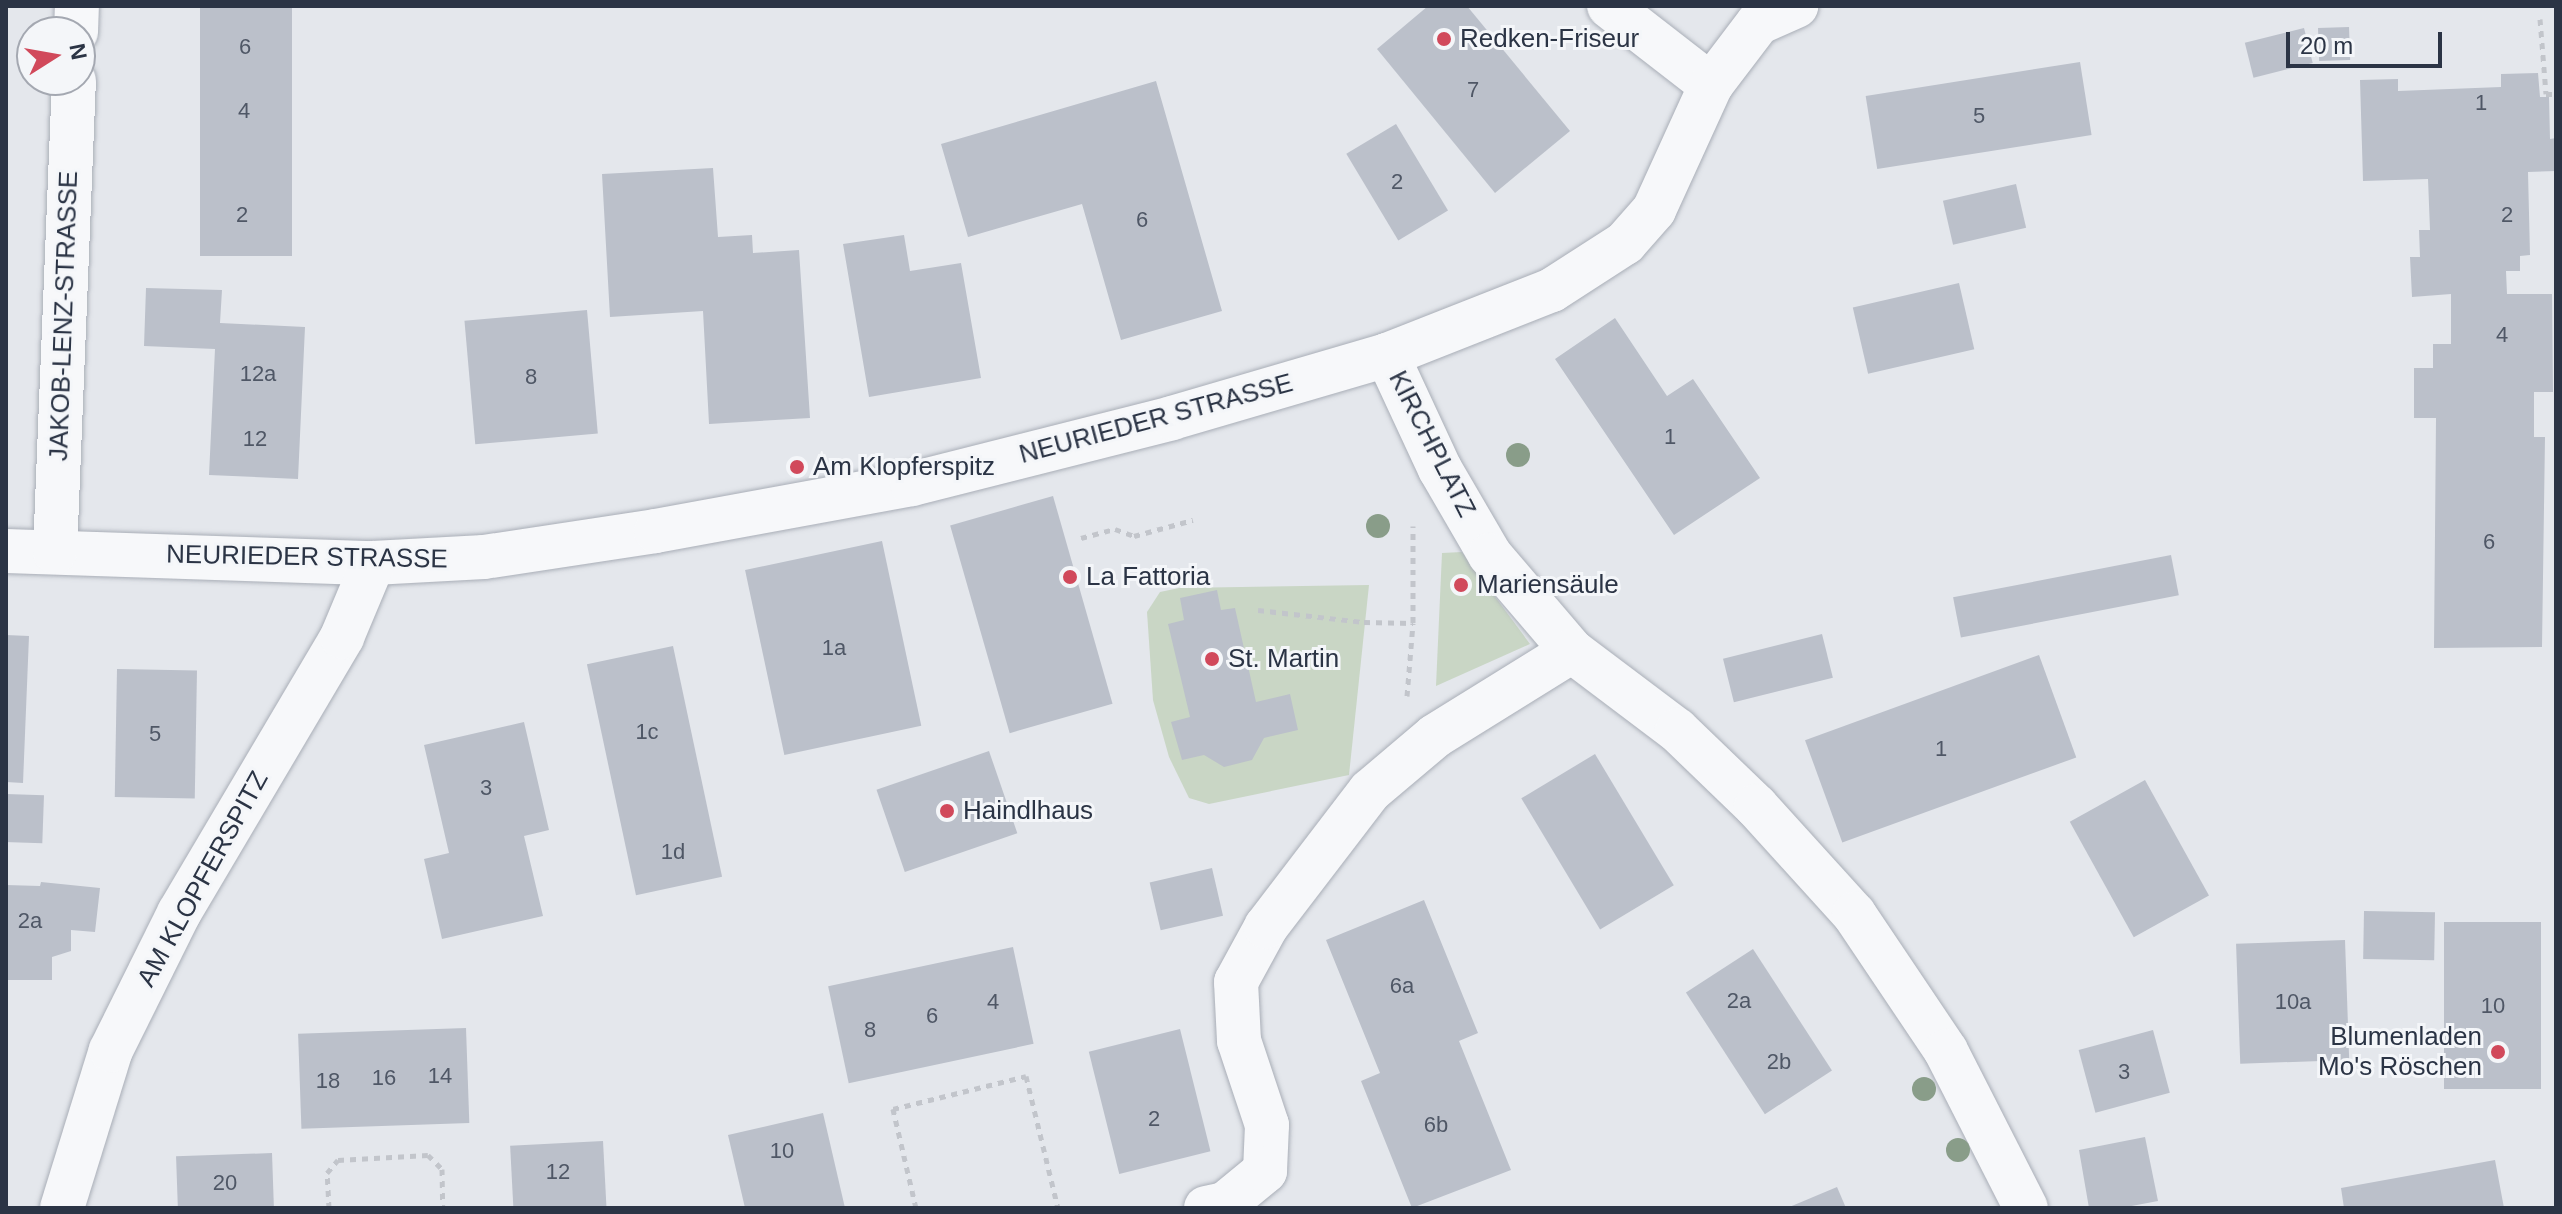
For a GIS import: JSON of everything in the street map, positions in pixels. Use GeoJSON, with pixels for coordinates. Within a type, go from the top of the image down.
{"type":"FeatureCollection","features":[{"type":"Feature","properties":{"kind":"street"},"geometry":{"type":"LineString","coordinates":[[1609,6],[1711,85]]}},
{"type":"Feature","properties":{"kind":"street","name":"NEURIEDER STRASSE"},"geometry":{"type":"LineString","coordinates":[[6,551],[373,563],[484,557],[745,516],[912,484],[1172,418],[1387,355],[1552,290],[1625,243],[1654,210],[1711,85],[1758,23],[1796,6]]}},
{"type":"Feature","properties":{"kind":"street","name":"JAKOB-LENZ-STRASSE"},"geometry":{"type":"LineString","coordinates":[[55,552],[73,96]]}},
{"type":"Feature","properties":{"kind":"street","name":"KIRCHPLATZ"},"geometry":{"type":"LineString","coordinates":[[1387,355],[1440,469],[1490,555],[1572,651],[1677,730],[1756,806],[1854,914],[1946,1051],[2026,1208]]}},
{"type":"Feature","properties":{"kind":"street","name":"AM KLOPFERSPITZ"},"geometry":{"type":"LineString","coordinates":[[62,1208],[111,1050],[179,913],[342,637],[373,563]]}},
{"type":"Feature","properties":{"kind":"street"},"geometry":{"type":"LineString","coordinates":[[1206,1208],[1225,1204],[1265,1171],[1267,1125],[1239,1041],[1236,982],[1266,927],[1370,791],[1435,736],[1572,651]]}},
{"type":"Feature","properties":{"kind":"path"},"geometry":{"type":"LineString","coordinates":[[2540,19],[2546,94],[2556,94]]}},
{"type":"Feature","properties":{"kind":"path"},"geometry":{"type":"LineString","coordinates":[[1081,538],[1115,529],[1134,536],[1193,520]]}},
{"type":"Feature","properties":{"kind":"path","name":"KIRCHPLATZ"},"geometry":{"type":"LineString","coordinates":[[1406,702],[1413,623],[1413,524]]}},
{"type":"Feature","properties":{"kind":"path"},"geometry":{"type":"LineString","coordinates":[[1258,610],[1364,622],[1413,623]]}},
{"type":"Feature","properties":{"kind":"path"},"geometry":{"type":"LineString","coordinates":[[916,1208],[893,1109],[1026,1076],[1058,1208]]}},
{"type":"Feature","properties":{"kind":"path"},"geometry":{"type":"LineString","coordinates":[[329,1208],[327,1173],[338,1160],[428,1155],[442,1169],[443,1208]]}},
{"type":"Feature","properties":{"kind":"green space"},"geometry":{"type":"Polygon","coordinates":[[[1462,552],[1530,644],[1436,686],[1442,553],[1462,552]]]}},
{"type":"Feature","properties":{"kind":"green space"},"geometry":{"type":"Polygon","coordinates":[[[1369,585],[1349,775],[1209,804],[1189,798],[1169,757],[1153,700],[1147,612],[1160,592],[1179,588],[1369,585]]]}},
{"type":"Feature","properties":{"kind":"building"},"geometry":{"type":"Polygon","coordinates":[[[200,6],[292,6],[292,256],[200,256],[200,6]]]}},
{"type":"Feature","properties":{"kind":"building"},"geometry":{"type":"Polygon","coordinates":[[[1428,6],[1467,6],[1570,131],[1495,193],[1377,49],[1428,6]]]}},
{"type":"Feature","properties":{"kind":"building"},"geometry":{"type":"Polygon","coordinates":[[[2349,27],[2350,60],[2319,61],[2318,28],[2349,27]]]}},
{"type":"Feature","properties":{"kind":"building"},"geometry":{"type":"Polygon","coordinates":[[[2304,28],[2313,63],[2254,78],[2245,43],[2304,28]]]}},
{"type":"Feature","properties":{"kind":"building"},"geometry":{"type":"Polygon","coordinates":[[[2080,62],[2092,135],[1877,169],[1866,96],[2080,62]]]}},
{"type":"Feature","properties":{"kind":"building"},"geometry":{"type":"Polygon","coordinates":[[[2538,73],[2540,97],[2549,97],[2550,139],[2556,138],[2556,171],[2528,172],[2530,255],[2520,256],[2520,271],[2506,271],[2507,294],[2552,294],[2553,392],[2534,392],[2534,437],[2545,437],[2542,647],[2434,648],[2436,418],[2414,418],[2414,368],[2433,368],[2433,344],[2451,344],[2451,294],[2412,297],[2410,257],[2420,257],[2419,230],[2430,230],[2428,179],[2363,181],[2360,80],[2398,79],[2398,91],[2501,87],[2501,74],[2538,73]]]}},
{"type":"Feature","properties":{"kind":"building"},"geometry":{"type":"Polygon","coordinates":[[[1156,81],[1222,311],[1121,340],[1082,204],[968,237],[941,144],[1156,81]]]}},
{"type":"Feature","properties":{"kind":"building"},"geometry":{"type":"Polygon","coordinates":[[[1396,124],[1448,211],[1398,240],[1346,154],[1396,124]]]}},
{"type":"Feature","properties":{"kind":"building"},"geometry":{"type":"Polygon","coordinates":[[[713,168],[718,237],[752,235],[753,253],[799,250],[810,418],[709,424],[703,311],[610,317],[602,174],[713,168]]]}},
{"type":"Feature","properties":{"kind":"building"},"geometry":{"type":"Polygon","coordinates":[[[2016,184],[2026,228],[1953,245],[1943,201],[2016,184]]]}},
{"type":"Feature","properties":{"kind":"building"},"geometry":{"type":"Polygon","coordinates":[[[904,235],[910,271],[961,263],[981,378],[869,397],[843,244],[904,235]]]}},
{"type":"Feature","properties":{"kind":"building"},"geometry":{"type":"Polygon","coordinates":[[[1959,283],[1974,349],[1868,374],[1853,308],[1959,283]]]}},
{"type":"Feature","properties":{"kind":"building"},"geometry":{"type":"Polygon","coordinates":[[[146,288],[222,290],[220,323],[305,327],[298,479],[209,475],[215,349],[144,346],[146,288]]]}},
{"type":"Feature","properties":{"kind":"building"},"geometry":{"type":"Polygon","coordinates":[[[587,310],[598,434],[475,444],[464,321],[587,310]]]}},
{"type":"Feature","properties":{"kind":"building"},"geometry":{"type":"Polygon","coordinates":[[[1615,318],[1667,396],[1693,379],[1760,478],[1674,535],[1555,359],[1615,318]]]}},
{"type":"Feature","properties":{"kind":"building"},"geometry":{"type":"Polygon","coordinates":[[[1053,496],[1113,704],[1010,733],[950,525],[1053,496]]]}},
{"type":"Feature","properties":{"kind":"building"},"geometry":{"type":"Polygon","coordinates":[[[882,541],[921,726],[784,755],[745,570],[882,541]]]}},
{"type":"Feature","properties":{"kind":"building"},"geometry":{"type":"Polygon","coordinates":[[[2171,555],[2179,595],[1961,638],[1953,597],[2171,555]]]}},
{"type":"Feature","properties":{"kind":"building","name":"St. Martin"},"geometry":{"type":"Polygon","coordinates":[[[1217,590],[1221,610],[1235,608],[1256,702],[1290,694],[1298,730],[1264,738],[1252,760],[1224,767],[1204,755],[1182,760],[1171,722],[1190,717],[1168,624],[1184,620],[1180,598],[1217,590]]]}},
{"type":"Feature","properties":{"kind":"building"},"geometry":{"type":"Polygon","coordinates":[[[1822,634],[1833,678],[1734,702],[1723,659],[1822,634]]]}},
{"type":"Feature","properties":{"kind":"building"},"geometry":{"type":"Polygon","coordinates":[[[6,635],[29,636],[23,783],[6,782],[6,635]]]}},
{"type":"Feature","properties":{"kind":"building"},"geometry":{"type":"Polygon","coordinates":[[[673,646],[722,877],[636,895],[587,664],[673,646]]]}},
{"type":"Feature","properties":{"kind":"building"},"geometry":{"type":"Polygon","coordinates":[[[2039,655],[2076,757],[1842,843],[1805,740],[2039,655]]]}},
{"type":"Feature","properties":{"kind":"building"},"geometry":{"type":"Polygon","coordinates":[[[117,669],[197,670],[195,798],[115,797],[117,669]]]}},
{"type":"Feature","properties":{"kind":"building"},"geometry":{"type":"Polygon","coordinates":[[[524,722],[549,830],[524,836],[543,916],[442,939],[424,859],[449,853],[424,745],[524,722]]]}},
{"type":"Feature","properties":{"kind":"building","name":"Haindlhaus"},"geometry":{"type":"Polygon","coordinates":[[[989,751],[1017,833],[905,872],[876,790],[989,751]]]}},
{"type":"Feature","properties":{"kind":"building"},"geometry":{"type":"Polygon","coordinates":[[[1595,754],[1674,885],[1600,929],[1521,798],[1595,754]]]}},
{"type":"Feature","properties":{"kind":"building"},"geometry":{"type":"Polygon","coordinates":[[[2145,780],[2209,895],[2134,937],[2070,822],[2145,780]]]}},
{"type":"Feature","properties":{"kind":"building"},"geometry":{"type":"Polygon","coordinates":[[[6,794],[44,795],[42,843],[6,842],[6,794]]]}},
{"type":"Feature","properties":{"kind":"building"},"geometry":{"type":"Polygon","coordinates":[[[1212,868],[1223,916],[1161,930],[1150,882],[1212,868]]]}},
{"type":"Feature","properties":{"kind":"building"},"geometry":{"type":"Polygon","coordinates":[[[41,882],[100,888],[95,932],[71,930],[71,951],[52,957],[52,980],[6,980],[6,885],[40,886],[41,882]]]}},
{"type":"Feature","properties":{"kind":"building"},"geometry":{"type":"Polygon","coordinates":[[[1424,900],[1478,1033],[1459,1041],[1511,1170],[1412,1208],[1361,1081],[1380,1073],[1326,940],[1424,900]]]}},
{"type":"Feature","properties":{"kind":"building"},"geometry":{"type":"Polygon","coordinates":[[[2364,911],[2435,912],[2434,960],[2363,959],[2364,911]]]}},
{"type":"Feature","properties":{"kind":"building"},"geometry":{"type":"Polygon","coordinates":[[[2444,922],[2541,922],[2541,1089],[2444,1089],[2444,922]]]}},
{"type":"Feature","properties":{"kind":"building"},"geometry":{"type":"Polygon","coordinates":[[[2345,940],[2349,1060],[2240,1064],[2236,944],[2345,940]]]}},
{"type":"Feature","properties":{"kind":"building"},"geometry":{"type":"Polygon","coordinates":[[[1013,947],[1034,1044],[849,1083],[828,986],[1013,947]]]}},
{"type":"Feature","properties":{"kind":"building"},"geometry":{"type":"Polygon","coordinates":[[[1753,949],[1832,1071],[1765,1114],[1686,993],[1753,949]]]}},
{"type":"Feature","properties":{"kind":"building"},"geometry":{"type":"Polygon","coordinates":[[[466,1028],[469,1123],[301,1129],[298,1034],[466,1028]]]}},
{"type":"Feature","properties":{"kind":"building"},"geometry":{"type":"Polygon","coordinates":[[[1180,1029],[1210,1151],[1119,1174],[1089,1052],[1180,1029]]]}},
{"type":"Feature","properties":{"kind":"building"},"geometry":{"type":"Polygon","coordinates":[[[2153,1030],[2170,1093],[2095,1113],[2079,1050],[2153,1030]]]}},
{"type":"Feature","properties":{"kind":"building"},"geometry":{"type":"Polygon","coordinates":[[[823,1113],[845,1208],[745,1208],[728,1135],[823,1113]]]}},
{"type":"Feature","properties":{"kind":"building"},"geometry":{"type":"Polygon","coordinates":[[[2145,1137],[2158,1201],[2121,1208],[2089,1208],[2079,1150],[2145,1137]]]}},
{"type":"Feature","properties":{"kind":"building"},"geometry":{"type":"Polygon","coordinates":[[[603,1141],[607,1208],[513,1208],[510,1146],[603,1141]]]}},
{"type":"Feature","properties":{"kind":"building"},"geometry":{"type":"Polygon","coordinates":[[[272,1153],[274,1208],[178,1208],[176,1156],[272,1153]]]}},
{"type":"Feature","properties":{"kind":"building"},"geometry":{"type":"Polygon","coordinates":[[[2495,1160],[2504,1208],[2344,1208],[2341,1188],[2495,1160]]]}},
{"type":"Feature","properties":{"kind":"building"},"geometry":{"type":"Polygon","coordinates":[[[1837,1187],[1846,1208],[1787,1208],[1837,1187]]]}},
{"type":"Feature","properties":{"kind":"place","name":"Redken-Friseur"},"geometry":{"type":"Point","coordinates":[1444,39]}},
{"type":"Feature","properties":{"kind":"place","name":"Am Klopferspitz"},"geometry":{"type":"Point","coordinates":[797,467]}},
{"type":"Feature","properties":{"kind":"place","name":"La Fattoria"},"geometry":{"type":"Point","coordinates":[1070,577]}},
{"type":"Feature","properties":{"kind":"place","name":"Mariensäule"},"geometry":{"type":"Point","coordinates":[1461,585]}},
{"type":"Feature","properties":{"kind":"place","name":"St. Martin"},"geometry":{"type":"Point","coordinates":[1212,659]}},
{"type":"Feature","properties":{"kind":"place","name":"Haindlhaus"},"geometry":{"type":"Point","coordinates":[947,811]}},
{"type":"Feature","properties":{"kind":"place","name":"Blumenladen Mo's Röschen"},"geometry":{"type":"Point","coordinates":[2498,1052]}}]}
